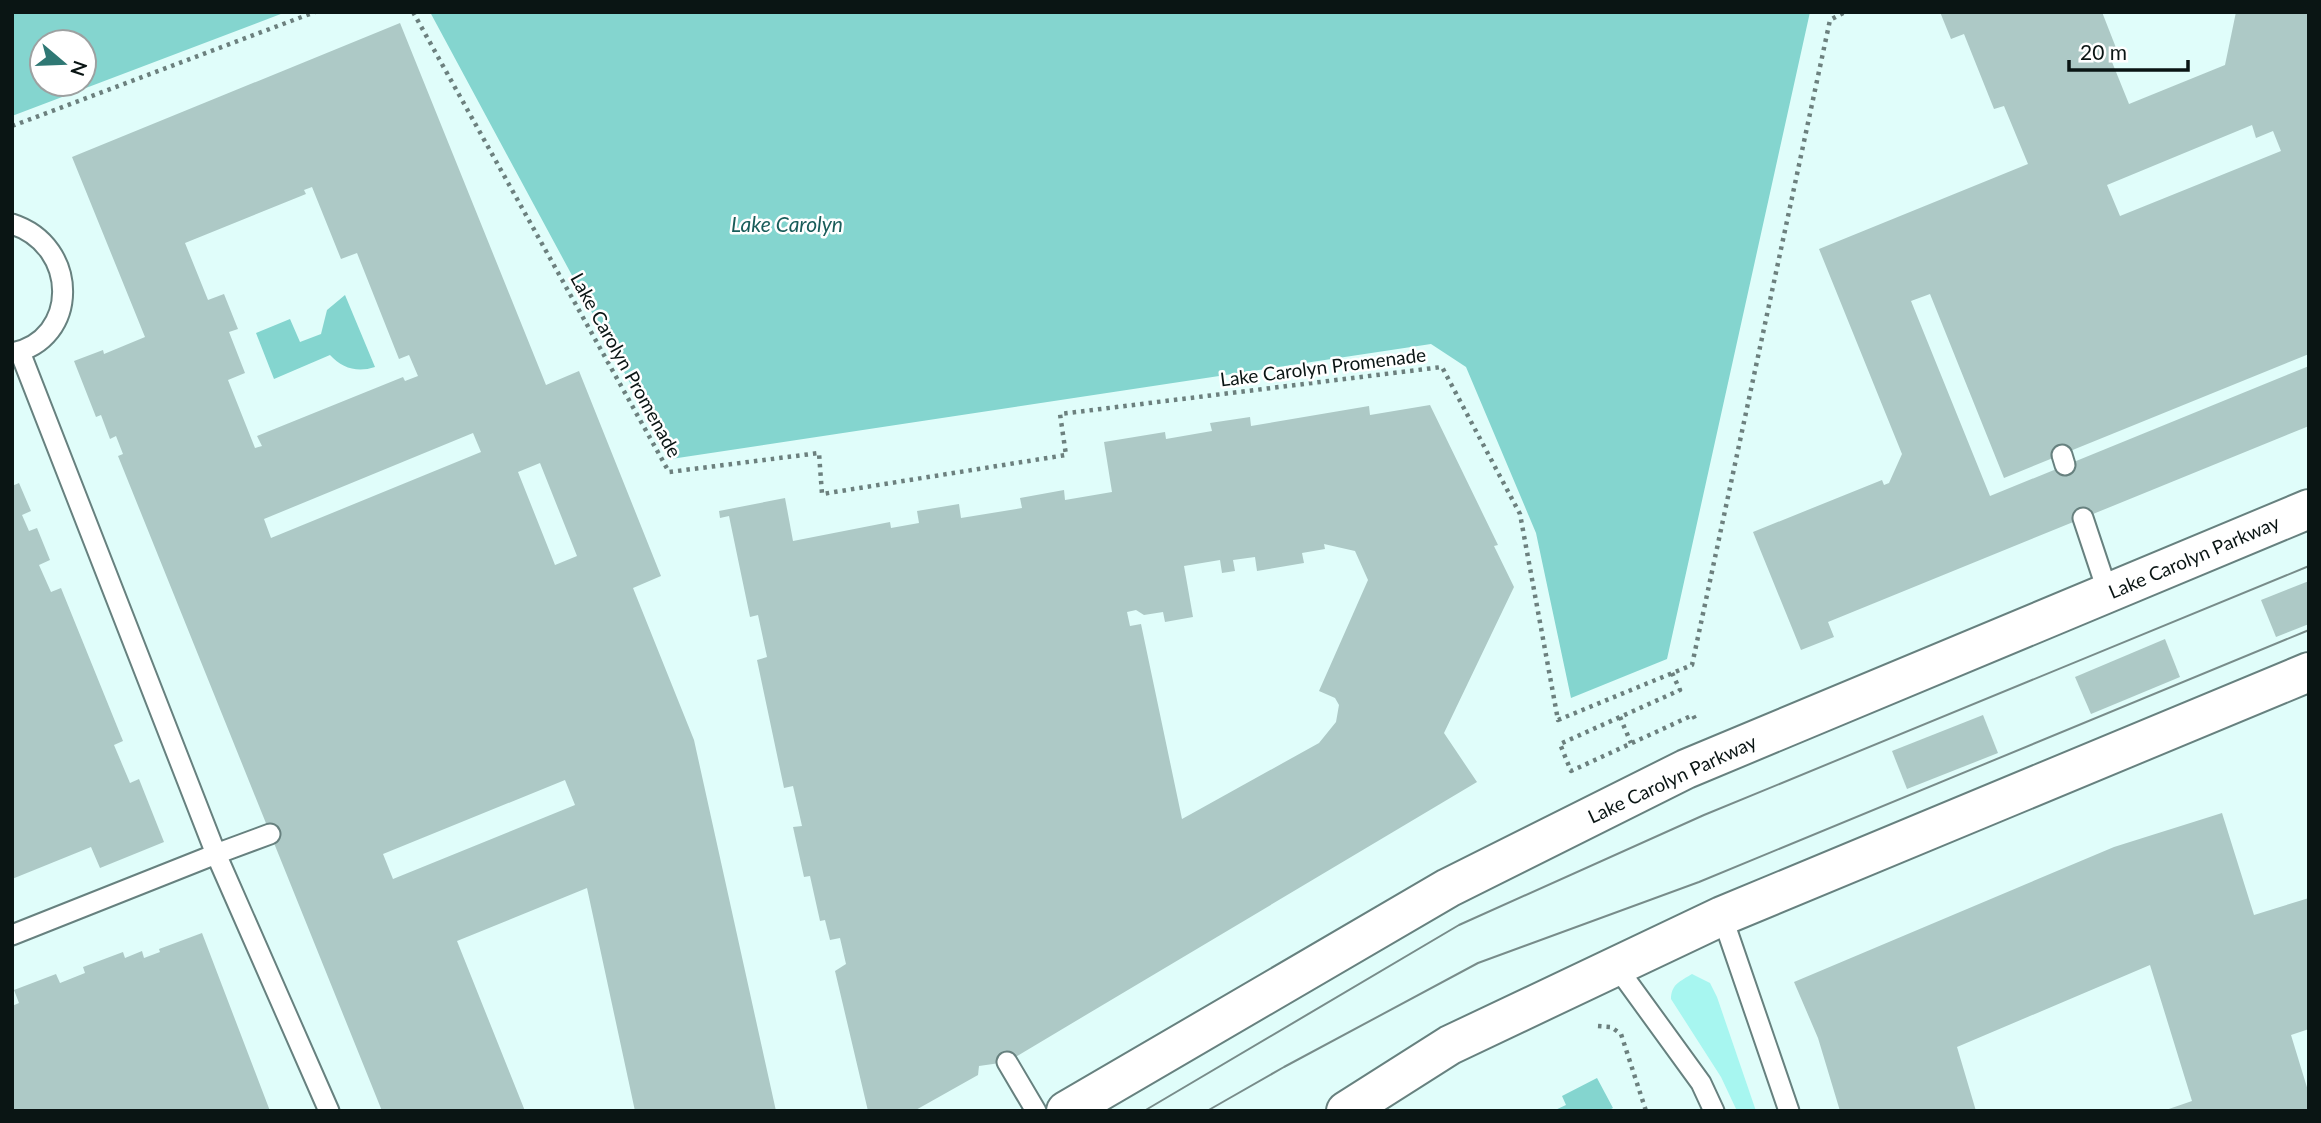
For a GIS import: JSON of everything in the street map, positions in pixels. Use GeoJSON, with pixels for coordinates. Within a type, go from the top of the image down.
{"type":"FeatureCollection","features":[{"type":"Feature","properties":{"kind":"street","name":"Lake Carolyn Parkway"},"geometry":{"type":"LineString","coordinates":[[1066,1111],[1448,888],[1686,769],[2309,509]]}},
{"type":"Feature","properties":{"kind":"street"},"geometry":{"type":"LineString","coordinates":[[1346,1111],[1450,1045],[1722,916],[2309,672]]}},
{"type":"Feature","properties":{"kind":"lane"},"geometry":{"type":"LineString","coordinates":[[12,224],[27,229],[45,242],[57,260],[63,282],[62,303],[54,324],[39,341],[16,353],[216,854],[329,1111]]}},
{"type":"Feature","properties":{"kind":"lane"},"geometry":{"type":"LineString","coordinates":[[2083,518],[2108,593]]}},
{"type":"Feature","properties":{"kind":"lane"},"geometry":{"type":"LineString","coordinates":[[12,935],[270,834]]}},
{"type":"Feature","properties":{"kind":"lane"},"geometry":{"type":"LineString","coordinates":[[1722,916],[1789,1111]]}},
{"type":"Feature","properties":{"kind":"lane"},"geometry":{"type":"LineString","coordinates":[[1616,966],[1701,1083],[1714,1111]]}},
{"type":"Feature","properties":{"kind":"lane"},"geometry":{"type":"LineString","coordinates":[[1007,1062],[1036,1111]]}},
{"type":"Feature","properties":{"kind":"path"},"geometry":{"type":"LineString","coordinates":[[12,126],[315,12]]}},
{"type":"Feature","properties":{"kind":"path","name":"Lake Carolyn Promenade"},"geometry":{"type":"LineString","coordinates":[[413,12],[669,471],[819,453],[822,494],[1066,455],[1060,414],[1442,367],[1520,514],[1558,720],[1692,665],[1830,20],[1845,12]]}},
{"type":"Feature","properties":{"kind":"path"},"geometry":{"type":"LineString","coordinates":[[1672,673],[1680,690],[1560,744],[1571,771],[1693,715],[1701,733]]}},
{"type":"Feature","properties":{"kind":"path"},"geometry":{"type":"LineString","coordinates":[[1620,717],[1631,743]]}},
{"type":"Feature","properties":{"kind":"path"},"geometry":{"type":"LineString","coordinates":[[1598,1026],[1611,1027],[1621,1034],[1646,1111]]}},
{"type":"Feature","properties":{"kind":"shaded area"},"geometry":{"type":"Polygon","coordinates":[[[1692,974],[1710,983],[1717,997],[1756,1111],[1737,1111],[1721,1077],[1671,999],[1675,986],[1692,974]]]}},
{"type":"Feature","properties":{"kind":"water"},"geometry":{"type":"Polygon","coordinates":[[[12,12],[286,12],[98,83],[98,28],[28,28],[28,98],[59,98],[12,116],[12,12]]]}},
{"type":"Feature","properties":{"kind":"water","name":"Lake Carolyn"},"geometry":{"type":"Polygon","coordinates":[[[430,12],[1810,12],[1667,659],[1571,698],[1536,533],[1466,367],[1431,344],[671,459],[430,12]]]}},
{"type":"Feature","properties":{"kind":"water"},"geometry":{"type":"Polygon","coordinates":[[[345,295],[375,367],[350,368],[330,355],[274,379],[256,333],[290,319],[300,342],[321,334],[327,310],[345,295]]]}},
{"type":"Feature","properties":{"kind":"water"},"geometry":{"type":"Polygon","coordinates":[[[1597,1078],[1613,1108],[1607,1111],[1553,1111],[1566,1105],[1562,1096],[1597,1078]]]}},
{"type":"Feature","properties":{"kind":"building"},"geometry":{"type":"Polygon","coordinates":[[[1940,12],[2102,12],[2120,58],[2112,62],[2129,104],[2225,65],[2236,12],[2309,12],[2309,354],[2004,478],[1930,294],[1911,301],[1990,496],[2309,366],[2309,426],[1828,622],[1834,637],[1801,650],[1753,532],[1882,480],[1884,485],[1889,483],[1902,454],[1819,249],[2028,164],[2004,106],[1994,109],[1964,34],[1951,39],[1940,12]],[[2252,125],[2107,185],[2120,216],[2281,151],[2273,131],[2256,138],[2252,125]]]}},
{"type":"Feature","properties":{"kind":"building"},"geometry":{"type":"Polygon","coordinates":[[[400,23],[546,385],[579,371],[661,576],[633,588],[694,740],[776,1111],[635,1111],[587,888],[457,941],[525,1111],[382,1111],[118,456],[123,454],[116,436],[110,439],[101,415],[96,417],[74,361],[103,350],[104,354],[145,337],[72,157],[400,23]],[[312,187],[304,190],[306,194],[185,243],[208,300],[224,294],[238,329],[229,332],[245,373],[228,380],[255,448],[262,446],[257,436],[403,377],[405,381],[418,376],[409,355],[399,359],[357,253],[341,259],[312,187]],[[473,433],[264,519],[271,538],[481,452],[473,433]],[[540,463],[518,472],[555,565],[577,556],[540,463]],[[565,780],[383,854],[393,879],[575,805],[565,780]]]}},
{"type":"Feature","properties":{"kind":"building"},"geometry":{"type":"Polygon","coordinates":[[[1430,405],[1498,545],[1494,546],[1514,587],[1444,733],[1477,782],[1007,1062],[979,1066],[978,1075],[914,1111],[868,1111],[835,971],[846,964],[840,938],[830,940],[825,920],[820,921],[810,876],[804,877],[793,827],[802,826],[793,786],[784,788],[757,660],[767,657],[758,615],[750,617],[729,516],[720,518],[719,511],[785,498],[793,541],[890,522],[891,528],[919,523],[917,511],[959,504],[961,518],[1022,508],[1020,498],[1064,490],[1065,500],[1112,492],[1104,442],[1165,432],[1166,439],[1212,431],[1210,423],[1250,417],[1251,426],[1369,406],[1370,415],[1430,405]],[[1324,544],[1325,549],[1302,553],[1304,563],[1257,571],[1255,557],[1233,560],[1235,571],[1222,573],[1220,560],[1184,566],[1193,617],[1165,622],[1163,612],[1144,615],[1136,610],[1127,612],[1130,626],[1141,624],[1182,819],[1319,743],[1336,722],[1339,705],[1335,698],[1319,691],[1368,580],[1355,551],[1324,544]]]}},
{"type":"Feature","properties":{"kind":"building"},"geometry":{"type":"Polygon","coordinates":[[[19,483],[31,511],[22,515],[29,531],[37,528],[50,560],[39,565],[51,592],[61,588],[123,741],[114,745],[130,783],[139,779],[164,842],[100,868],[91,847],[12,879],[12,486],[19,483]]]}},
{"type":"Feature","properties":{"kind":"building"},"geometry":{"type":"Polygon","coordinates":[[[2309,581],[2309,624],[2276,637],[2261,600],[2309,581]]]}},
{"type":"Feature","properties":{"kind":"building"},"geometry":{"type":"Polygon","coordinates":[[[2165,639],[2180,677],[2091,714],[2075,677],[2165,639]]]}},
{"type":"Feature","properties":{"kind":"building"},"geometry":{"type":"Polygon","coordinates":[[[1983,715],[1998,753],[1907,789],[1892,751],[1983,715]]]}},
{"type":"Feature","properties":{"kind":"building"},"geometry":{"type":"Polygon","coordinates":[[[2222,813],[2254,915],[2309,898],[2309,1029],[2291,1035],[2309,1094],[2309,1111],[2163,1111],[2192,1101],[2150,965],[1957,1047],[1976,1111],[1840,1111],[1818,1038],[1794,982],[2114,847],[2222,813]]]}},
{"type":"Feature","properties":{"kind":"building"},"geometry":{"type":"Polygon","coordinates":[[[202,933],[270,1111],[12,1111],[12,1006],[19,1003],[14,990],[56,974],[60,983],[85,973],[83,967],[123,952],[125,958],[142,951],[144,958],[160,952],[159,949],[202,933]]]}},
{"type":"Feature","properties":{"kind":"tram line"},"geometry":{"type":"LineString","coordinates":[[1144,1111],[1459,925],[1704,815],[2309,566]]}},
{"type":"Feature","properties":{"kind":"tram line"},"geometry":{"type":"LineString","coordinates":[[1207,1111],[1478,963],[1699,882],[2309,630]]}}]}
